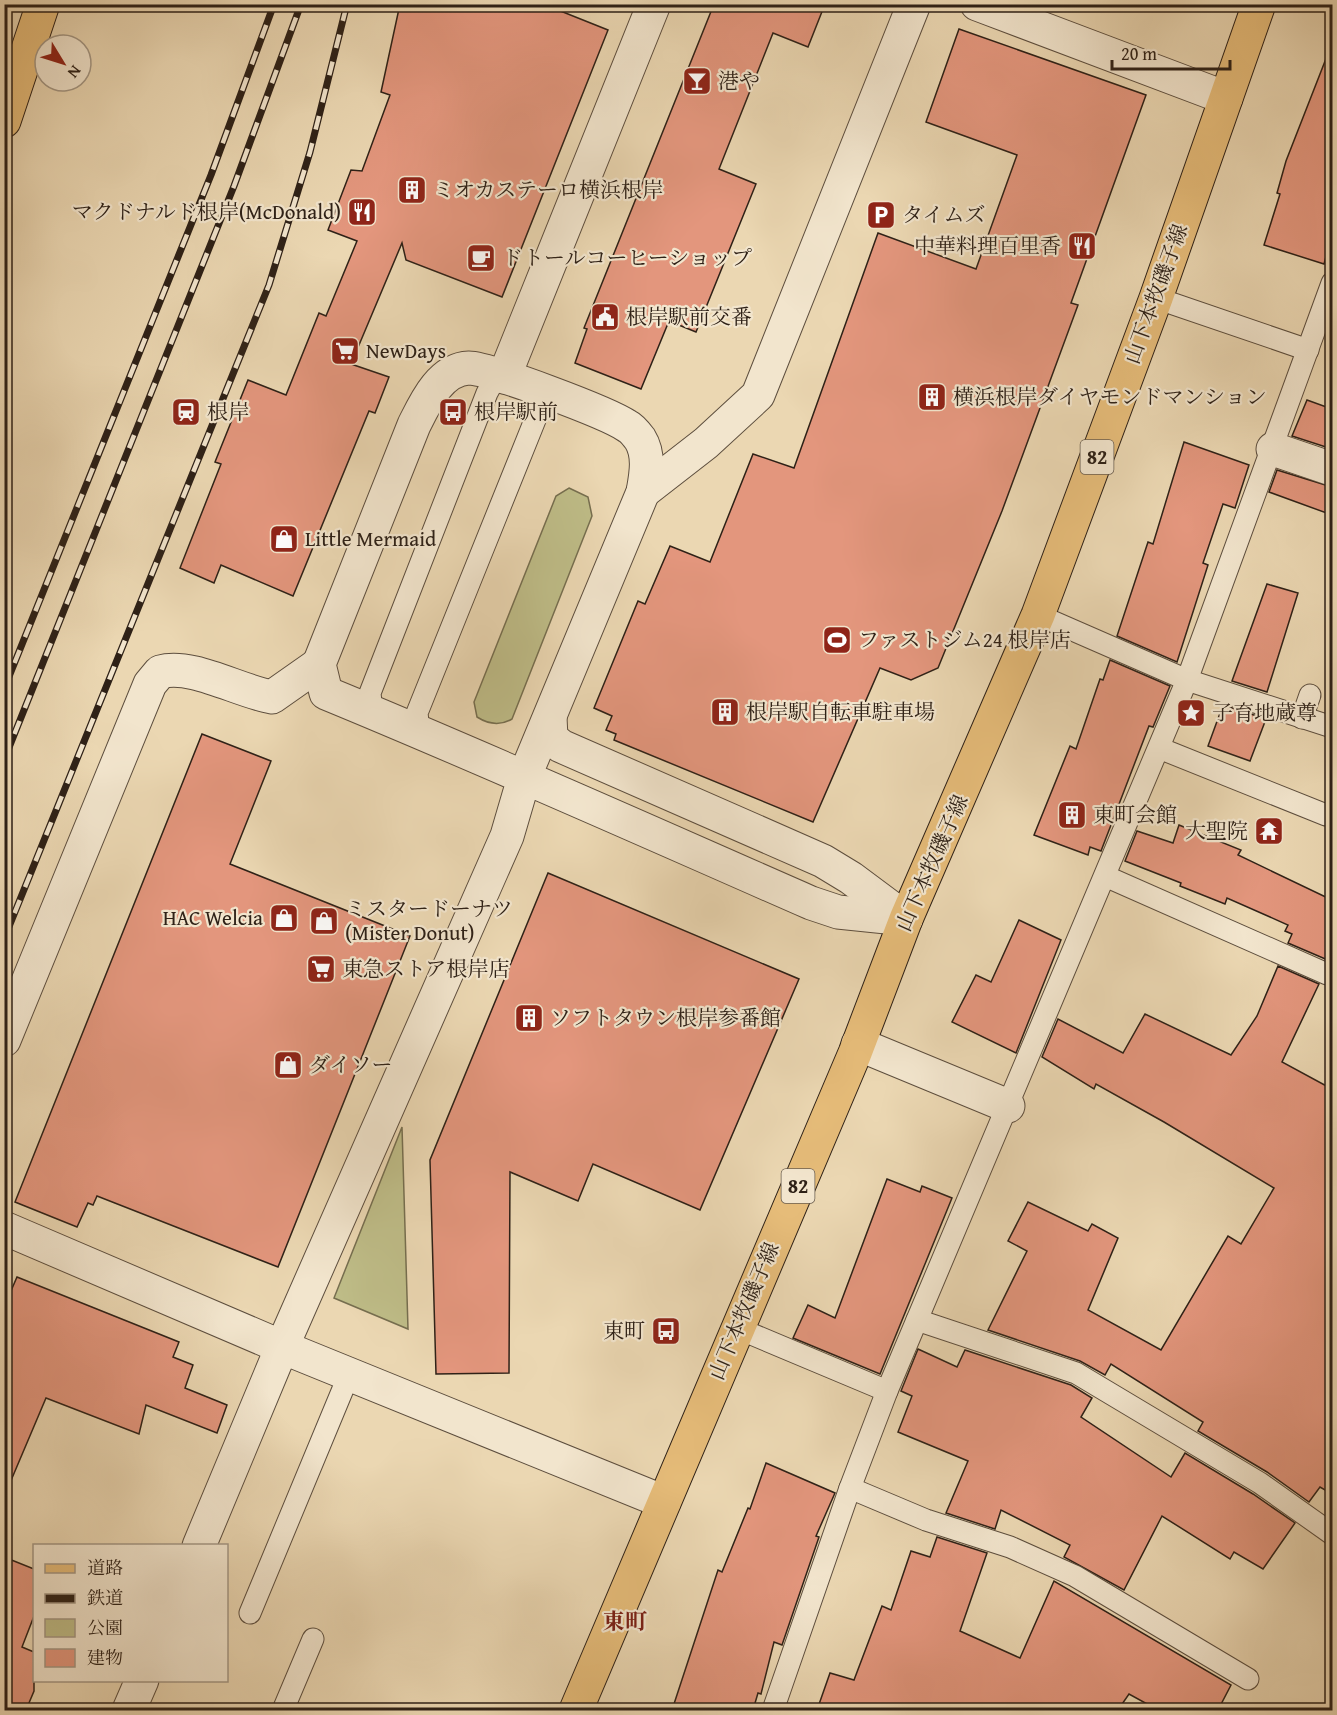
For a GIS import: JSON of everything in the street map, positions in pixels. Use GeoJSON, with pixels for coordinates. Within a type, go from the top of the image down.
{"type":"FeatureCollection","features":[{"type":"Feature","properties":{"kind":"main road"},"geometry":{"type":"LineString","coordinates":[[4,121],[43,4]]}},
{"type":"Feature","properties":{"kind":"main road","name":"山下本牧磯子線"},"geometry":{"type":"LineString","coordinates":[[576,1710],[858,1044],[906,920],[1038,615],[1156,298],[1259,4]]}},
{"type":"Feature","properties":{"kind":"street"},"geometry":{"type":"LineString","coordinates":[[501,376],[654,4]]}},
{"type":"Feature","properties":{"kind":"street"},"geometry":{"type":"LineString","coordinates":[[643,492],[706,443],[758,395],[914,4]]}},
{"type":"Feature","properties":{"kind":"street"},"geometry":{"type":"LineString","coordinates":[[977,4],[1226,98]]}},
{"type":"Feature","properties":{"kind":"street"},"geometry":{"type":"LineString","coordinates":[[199,1544],[282,1347],[507,836],[524,777],[643,492],[647,466],[640,440],[628,426],[554,394],[501,376],[468,368],[447,377],[430,393],[414,425],[320,664],[321,682],[326,693],[419,731],[524,777],[811,903],[838,912],[906,920]]}},
{"type":"Feature","properties":{"kind":"street"},"geometry":{"type":"LineString","coordinates":[[1273,449],[1332,470]]}},
{"type":"Feature","properties":{"kind":"street"},"geometry":{"type":"LineString","coordinates":[[4,1040],[150,684],[160,672],[182,670],[272,697],[320,664]]}},
{"type":"Feature","properties":{"kind":"street"},"geometry":{"type":"LineString","coordinates":[[550,717],[552,738],[561,746],[823,861],[851,878],[906,920]]}},
{"type":"Feature","properties":{"kind":"street"},"geometry":{"type":"LineString","coordinates":[[858,1044],[1008,1106]]}},
{"type":"Feature","properties":{"kind":"street"},"geometry":{"type":"LineString","coordinates":[[4,1228],[282,1347],[664,1502]]}},
{"type":"Feature","properties":{"kind":"street"},"geometry":{"type":"LineString","coordinates":[[129,1710],[141,1682]]}},
{"type":"Feature","properties":{"kind":"lane"},"geometry":{"type":"LineString","coordinates":[[773,1710],[850,1488],[887,1391],[1247,539],[1273,449],[1308,350],[1326,321],[1332,283]]}},
{"type":"Feature","properties":{"kind":"lane"},"geometry":{"type":"LineString","coordinates":[[1156,298],[1308,350]]}},
{"type":"Feature","properties":{"kind":"lane"},"geometry":{"type":"LineString","coordinates":[[372,712],[370,693],[487,393],[501,376]]}},
{"type":"Feature","properties":{"kind":"lane"},"geometry":{"type":"LineString","coordinates":[[419,731],[417,713],[448,631],[537,415],[554,394]]}},
{"type":"Feature","properties":{"kind":"lane"},"geometry":{"type":"LineString","coordinates":[[1038,615],[1187,680],[1332,727]]}},
{"type":"Feature","properties":{"kind":"lane"},"geometry":{"type":"LineString","coordinates":[[1302,718],[1310,695]]}},
{"type":"Feature","properties":{"kind":"lane"},"geometry":{"type":"LineString","coordinates":[[1159,748],[1326,815]]}},
{"type":"Feature","properties":{"kind":"lane"},"geometry":{"type":"LineString","coordinates":[[1105,876],[1327,975]]}},
{"type":"Feature","properties":{"kind":"lane"},"geometry":{"type":"LineString","coordinates":[[917,1320],[1076,1373],[1260,1483],[1332,1534]]}},
{"type":"Feature","properties":{"kind":"lane"},"geometry":{"type":"LineString","coordinates":[[737,1328],[887,1391]]}},
{"type":"Feature","properties":{"kind":"lane"},"geometry":{"type":"LineString","coordinates":[[250,1613],[343,1389]]}},
{"type":"Feature","properties":{"kind":"lane"},"geometry":{"type":"LineString","coordinates":[[850,1488],[926,1520],[1010,1547],[1076,1576],[1248,1679]]}},
{"type":"Feature","properties":{"kind":"lane"},"geometry":{"type":"LineString","coordinates":[[283,1710],[312,1639]]}},
{"type":"Feature","properties":{"kind":"green space"},"geometry":{"type":"Polygon","coordinates":[[[569,488],[588,497],[592,516],[512,719],[499,723],[485,721],[477,717],[474,702],[556,496],[569,488]]]}},
{"type":"Feature","properties":{"kind":"green space"},"geometry":{"type":"Polygon","coordinates":[[[402,1127],[408,1329],[334,1298],[402,1127]]]}},
{"type":"Feature","properties":{"kind":"building"},"geometry":{"type":"Polygon","coordinates":[[[400,4],[543,4],[608,30],[502,297],[406,260],[402,243],[351,364],[389,377],[375,413],[369,411],[293,596],[221,565],[214,583],[180,568],[221,464],[215,462],[248,380],[286,395],[319,313],[326,316],[357,241],[328,230],[351,170],[362,171],[390,95],[381,92],[400,4]]]}},
{"type":"Feature","properties":{"kind":"building"},"geometry":{"type":"Polygon","coordinates":[[[705,4],[825,4],[808,47],[773,33],[719,169],[756,184],[696,332],[669,321],[641,389],[575,363],[587,329],[584,328],[712,9],[705,4]]]}},
{"type":"Feature","properties":{"kind":"building"},"geometry":{"type":"Polygon","coordinates":[[[959,29],[1146,95],[1071,303],[1078,305],[1002,511],[938,668],[911,680],[880,668],[813,822],[614,740],[616,734],[606,730],[612,716],[594,708],[638,601],[645,604],[670,546],[710,562],[753,454],[794,468],[878,233],[976,269],[1017,155],[926,122],[959,29]]]}},
{"type":"Feature","properties":{"kind":"building"},"geometry":{"type":"Polygon","coordinates":[[[1329,51],[1332,52],[1332,234],[1324,264],[1264,245],[1280,194],[1277,193],[1286,161],[1329,51]]]}},
{"type":"Feature","properties":{"kind":"building"},"geometry":{"type":"Polygon","coordinates":[[[1307,400],[1332,409],[1332,449],[1292,436],[1307,400]]]}},
{"type":"Feature","properties":{"kind":"building"},"geometry":{"type":"Polygon","coordinates":[[[1184,442],[1249,465],[1235,508],[1223,504],[1203,563],[1208,565],[1177,662],[1117,636],[1148,542],[1153,544],[1184,442]]]}},
{"type":"Feature","properties":{"kind":"building"},"geometry":{"type":"Polygon","coordinates":[[[1277,470],[1332,487],[1332,515],[1269,492],[1277,470]]]}},
{"type":"Feature","properties":{"kind":"building"},"geometry":{"type":"Polygon","coordinates":[[[1267,584],[1298,593],[1267,692],[1232,681],[1267,584]]]}},
{"type":"Feature","properties":{"kind":"building"},"geometry":{"type":"Polygon","coordinates":[[[1110,660],[1170,686],[1153,727],[1149,726],[1101,851],[1090,847],[1088,855],[1034,835],[1070,746],[1076,749],[1100,679],[1103,680],[1110,660]]]}},
{"type":"Feature","properties":{"kind":"building"},"geometry":{"type":"Polygon","coordinates":[[[1223,705],[1266,719],[1250,761],[1208,746],[1223,705]]]}},
{"type":"Feature","properties":{"kind":"building"},"geometry":{"type":"Polygon","coordinates":[[[202,734],[271,761],[230,864],[410,936],[278,1267],[97,1196],[93,1205],[88,1203],[77,1227],[15,1202],[202,734]]]}},
{"type":"Feature","properties":{"kind":"building"},"geometry":{"type":"Polygon","coordinates":[[[1179,825],[1241,850],[1238,855],[1332,900],[1332,956],[1330,961],[1288,943],[1292,934],[1285,931],[1288,925],[1227,898],[1225,904],[1180,886],[1181,883],[1125,861],[1137,831],[1173,843],[1179,825]]]}},
{"type":"Feature","properties":{"kind":"building"},"geometry":{"type":"Polygon","coordinates":[[[548,873],[799,979],[700,1210],[593,1164],[578,1201],[510,1172],[509,1373],[436,1374],[430,1160],[548,873]]]}},
{"type":"Feature","properties":{"kind":"building"},"geometry":{"type":"Polygon","coordinates":[[[1019,920],[1061,940],[1016,1053],[952,1022],[976,975],[991,982],[1019,920]]]}},
{"type":"Feature","properties":{"kind":"building"},"geometry":{"type":"Polygon","coordinates":[[[1278,966],[1319,984],[1282,1062],[1332,1089],[1332,1494],[1320,1487],[1309,1502],[1267,1472],[1198,1431],[1203,1422],[1111,1364],[1105,1375],[1080,1361],[988,1330],[1027,1251],[1008,1241],[1028,1202],[1088,1231],[1092,1224],[1118,1238],[1088,1310],[1161,1350],[1228,1236],[1241,1244],[1274,1188],[1164,1122],[1096,1084],[1094,1089],[1042,1057],[1058,1019],[1123,1053],[1145,1014],[1231,1055],[1257,1016],[1278,966]]]}},
{"type":"Feature","properties":{"kind":"building"},"geometry":{"type":"Polygon","coordinates":[[[887,1179],[920,1192],[922,1186],[952,1198],[880,1374],[793,1338],[808,1305],[835,1318],[887,1179]]]}},
{"type":"Feature","properties":{"kind":"building"},"geometry":{"type":"Polygon","coordinates":[[[17,1277],[179,1342],[173,1357],[193,1365],[185,1388],[227,1405],[217,1433],[146,1405],[139,1434],[46,1398],[4,1497],[4,1307],[17,1277]]]}},
{"type":"Feature","properties":{"kind":"building"},"geometry":{"type":"Polygon","coordinates":[[[918,1349],[957,1367],[965,1350],[1071,1385],[1092,1398],[1081,1417],[1171,1477],[1185,1453],[1253,1494],[1295,1523],[1263,1569],[1234,1552],[1230,1559],[1162,1516],[1124,1590],[1064,1557],[1070,1545],[1001,1510],[995,1529],[946,1513],[968,1461],[898,1432],[912,1396],[901,1391],[918,1349]]]}},
{"type":"Feature","properties":{"kind":"building"},"geometry":{"type":"Polygon","coordinates":[[[766,1463],[835,1493],[816,1536],[819,1537],[782,1645],[774,1642],[761,1694],[758,1693],[753,1710],[672,1710],[718,1570],[722,1572],[748,1508],[750,1509],[766,1463]]]}},
{"type":"Feature","properties":{"kind":"building"},"geometry":{"type":"Polygon","coordinates":[[[937,1537],[987,1553],[960,1631],[1020,1658],[1054,1581],[1231,1685],[1218,1710],[1158,1710],[1129,1694],[1118,1710],[817,1710],[830,1673],[854,1680],[882,1606],[891,1610],[911,1551],[930,1557],[937,1537]]]}},
{"type":"Feature","properties":{"kind":"building"},"geometry":{"type":"Polygon","coordinates":[[[4,1557],[33,1569],[33,1619],[22,1647],[33,1652],[34,1691],[26,1710],[4,1710],[4,1557]]]}},
{"type":"Feature","properties":{"kind":"railway"},"geometry":{"type":"LineString","coordinates":[[4,689],[211,175],[274,4]]}},
{"type":"Feature","properties":{"kind":"railway"},"geometry":{"type":"LineString","coordinates":[[4,760],[234,186],[301,4]]}},
{"type":"Feature","properties":{"kind":"railway"},"geometry":{"type":"LineString","coordinates":[[4,939],[269,285],[310,152],[347,4]]}},
{"type":"Feature","properties":{"kind":"place","name":"港や"},"geometry":{"type":"Point","coordinates":[697,81]}},
{"type":"Feature","properties":{"kind":"place","name":"ミオカステーロ横浜根岸"},"geometry":{"type":"Point","coordinates":[412,190]}},
{"type":"Feature","properties":{"kind":"place","name":"マクドナルド根岸(McDonald)"},"geometry":{"type":"Point","coordinates":[362,212]}},
{"type":"Feature","properties":{"kind":"place","name":"タイムズ"},"geometry":{"type":"Point","coordinates":[881,215]}},
{"type":"Feature","properties":{"kind":"place","name":"中華料理百里香"},"geometry":{"type":"Point","coordinates":[1082,246]}},
{"type":"Feature","properties":{"kind":"place","name":"ドトールコーヒーショップ"},"geometry":{"type":"Point","coordinates":[481,258]}},
{"type":"Feature","properties":{"kind":"place","name":"根岸駅前交番"},"geometry":{"type":"Point","coordinates":[605,317]}},
{"type":"Feature","properties":{"kind":"place","name":"NewDays"},"geometry":{"type":"Point","coordinates":[345,351]}},
{"type":"Feature","properties":{"kind":"place","name":"横浜根岸ダイヤモンドマンション"},"geometry":{"type":"Point","coordinates":[932,397]}},
{"type":"Feature","properties":{"kind":"place","name":"根岸"},"geometry":{"type":"Point","coordinates":[186,412]}},
{"type":"Feature","properties":{"kind":"place","name":"根岸駅前"},"geometry":{"type":"Point","coordinates":[453,412]}},
{"type":"Feature","properties":{"kind":"place","name":"Little Mermaid"},"geometry":{"type":"Point","coordinates":[284,539]}},
{"type":"Feature","properties":{"kind":"place","name":"ファストジム24 根岸店"},"geometry":{"type":"Point","coordinates":[837,640]}},
{"type":"Feature","properties":{"kind":"place","name":"根岸駅自転車駐車場"},"geometry":{"type":"Point","coordinates":[725,712]}},
{"type":"Feature","properties":{"kind":"place","name":"子育地蔵尊"},"geometry":{"type":"Point","coordinates":[1191,713]}},
{"type":"Feature","properties":{"kind":"place","name":"東町会館"},"geometry":{"type":"Point","coordinates":[1072,815]}},
{"type":"Feature","properties":{"kind":"place","name":"大聖院"},"geometry":{"type":"Point","coordinates":[1269,831]}},
{"type":"Feature","properties":{"kind":"place","name":"HAC Welcia"},"geometry":{"type":"Point","coordinates":[284,918]}},
{"type":"Feature","properties":{"kind":"place","name":"ミスタードーナツ (Mister Donut)"},"geometry":{"type":"Point","coordinates":[324,921]}},
{"type":"Feature","properties":{"kind":"place","name":"東急ストア根岸店"},"geometry":{"type":"Point","coordinates":[321,969]}},
{"type":"Feature","properties":{"kind":"place","name":"ソフトタウン根岸参番館"},"geometry":{"type":"Point","coordinates":[529,1018]}},
{"type":"Feature","properties":{"kind":"place","name":"ダイソー"},"geometry":{"type":"Point","coordinates":[288,1065]}},
{"type":"Feature","properties":{"kind":"place","name":"東町"},"geometry":{"type":"Point","coordinates":[666,1331]}},
{"type":"Feature","properties":{"kind":"district","name":"東町"},"geometry":{"type":"Point","coordinates":[625,1621]}}]}
